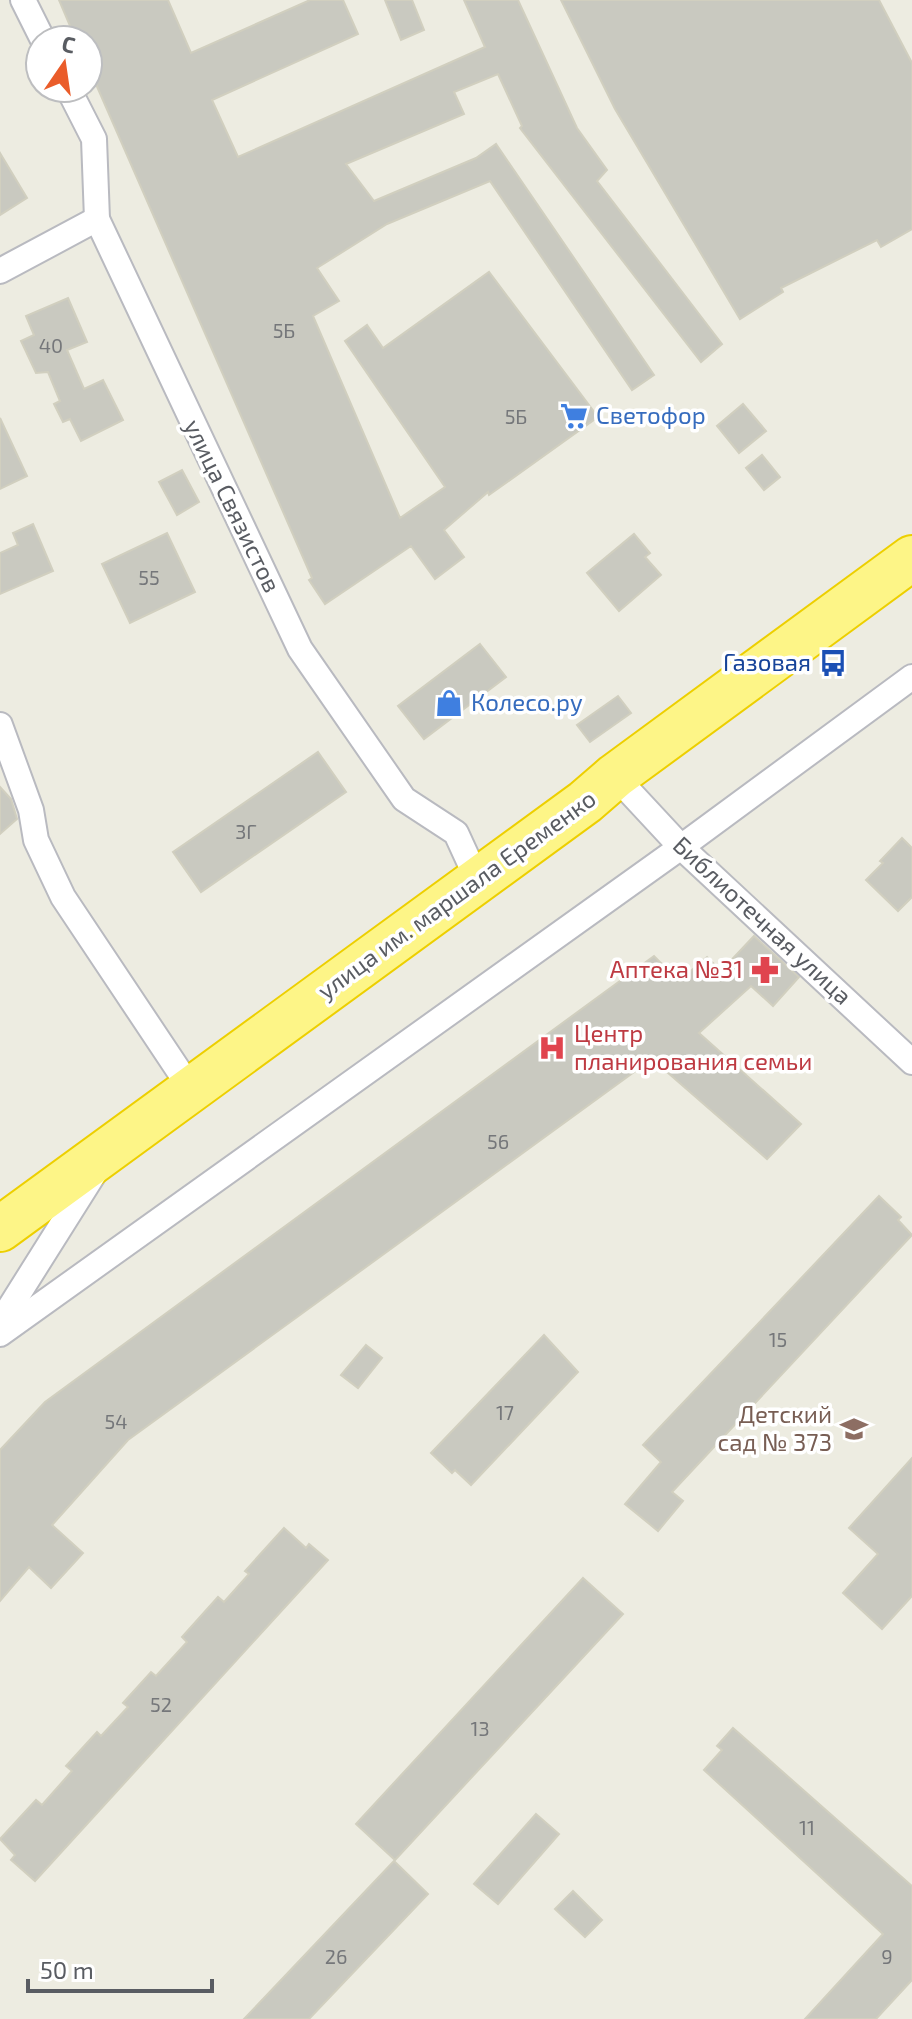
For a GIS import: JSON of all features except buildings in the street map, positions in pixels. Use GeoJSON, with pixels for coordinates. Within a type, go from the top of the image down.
{"type":"FeatureCollection","features":[{"type":"Feature","properties":{"kind":"highway","name":"улица им. маршала Еременко"},"geometry":{"type":"LineString","coordinates":[[0,1229],[478,881],[615,776],[912,558]]}},
{"type":"Feature","properties":{"kind":"street"},"geometry":{"type":"LineString","coordinates":[[23,0],[35,24]]}},
{"type":"Feature","properties":{"kind":"street","name":"улица Связистов"},"geometry":{"type":"LineString","coordinates":[[76,104],[94,139],[97,219],[300,649],[404,799],[456,833],[478,881]]}},
{"type":"Feature","properties":{"kind":"street"},"geometry":{"type":"LineString","coordinates":[[0,271],[97,219]]}},
{"type":"Feature","properties":{"kind":"street"},"geometry":{"type":"LineString","coordinates":[[0,1334],[681,847],[912,677]]}},
{"type":"Feature","properties":{"kind":"street"},"geometry":{"type":"LineString","coordinates":[[0,725],[31,810],[36,840],[63,897],[191,1089]]}},
{"type":"Feature","properties":{"kind":"street","name":"Библиотечная улица"},"geometry":{"type":"LineString","coordinates":[[615,776],[681,847],[912,1062]]}},
{"type":"Feature","properties":{"kind":"street"},"geometry":{"type":"LineString","coordinates":[[0,1323],[110,1149]]}},
{"type":"Feature","properties":{"kind":"place","name":"Светофор"},"geometry":{"type":"Point","coordinates":[574,416]}},
{"type":"Feature","properties":{"kind":"place","name":"Газовая"},"geometry":{"type":"Point","coordinates":[833,663]}},
{"type":"Feature","properties":{"kind":"place","name":"Колесо.ру"},"geometry":{"type":"Point","coordinates":[449,703]}},
{"type":"Feature","properties":{"kind":"place","name":"Аптека №31"},"geometry":{"type":"Point","coordinates":[765,970]}},
{"type":"Feature","properties":{"kind":"place","name":"Центр планирования семьи"},"geometry":{"type":"Point","coordinates":[552,1048]}},
{"type":"Feature","properties":{"kind":"place","name":"Детский сад № 373"},"geometry":{"type":"Point","coordinates":[854,1429]}}]}
